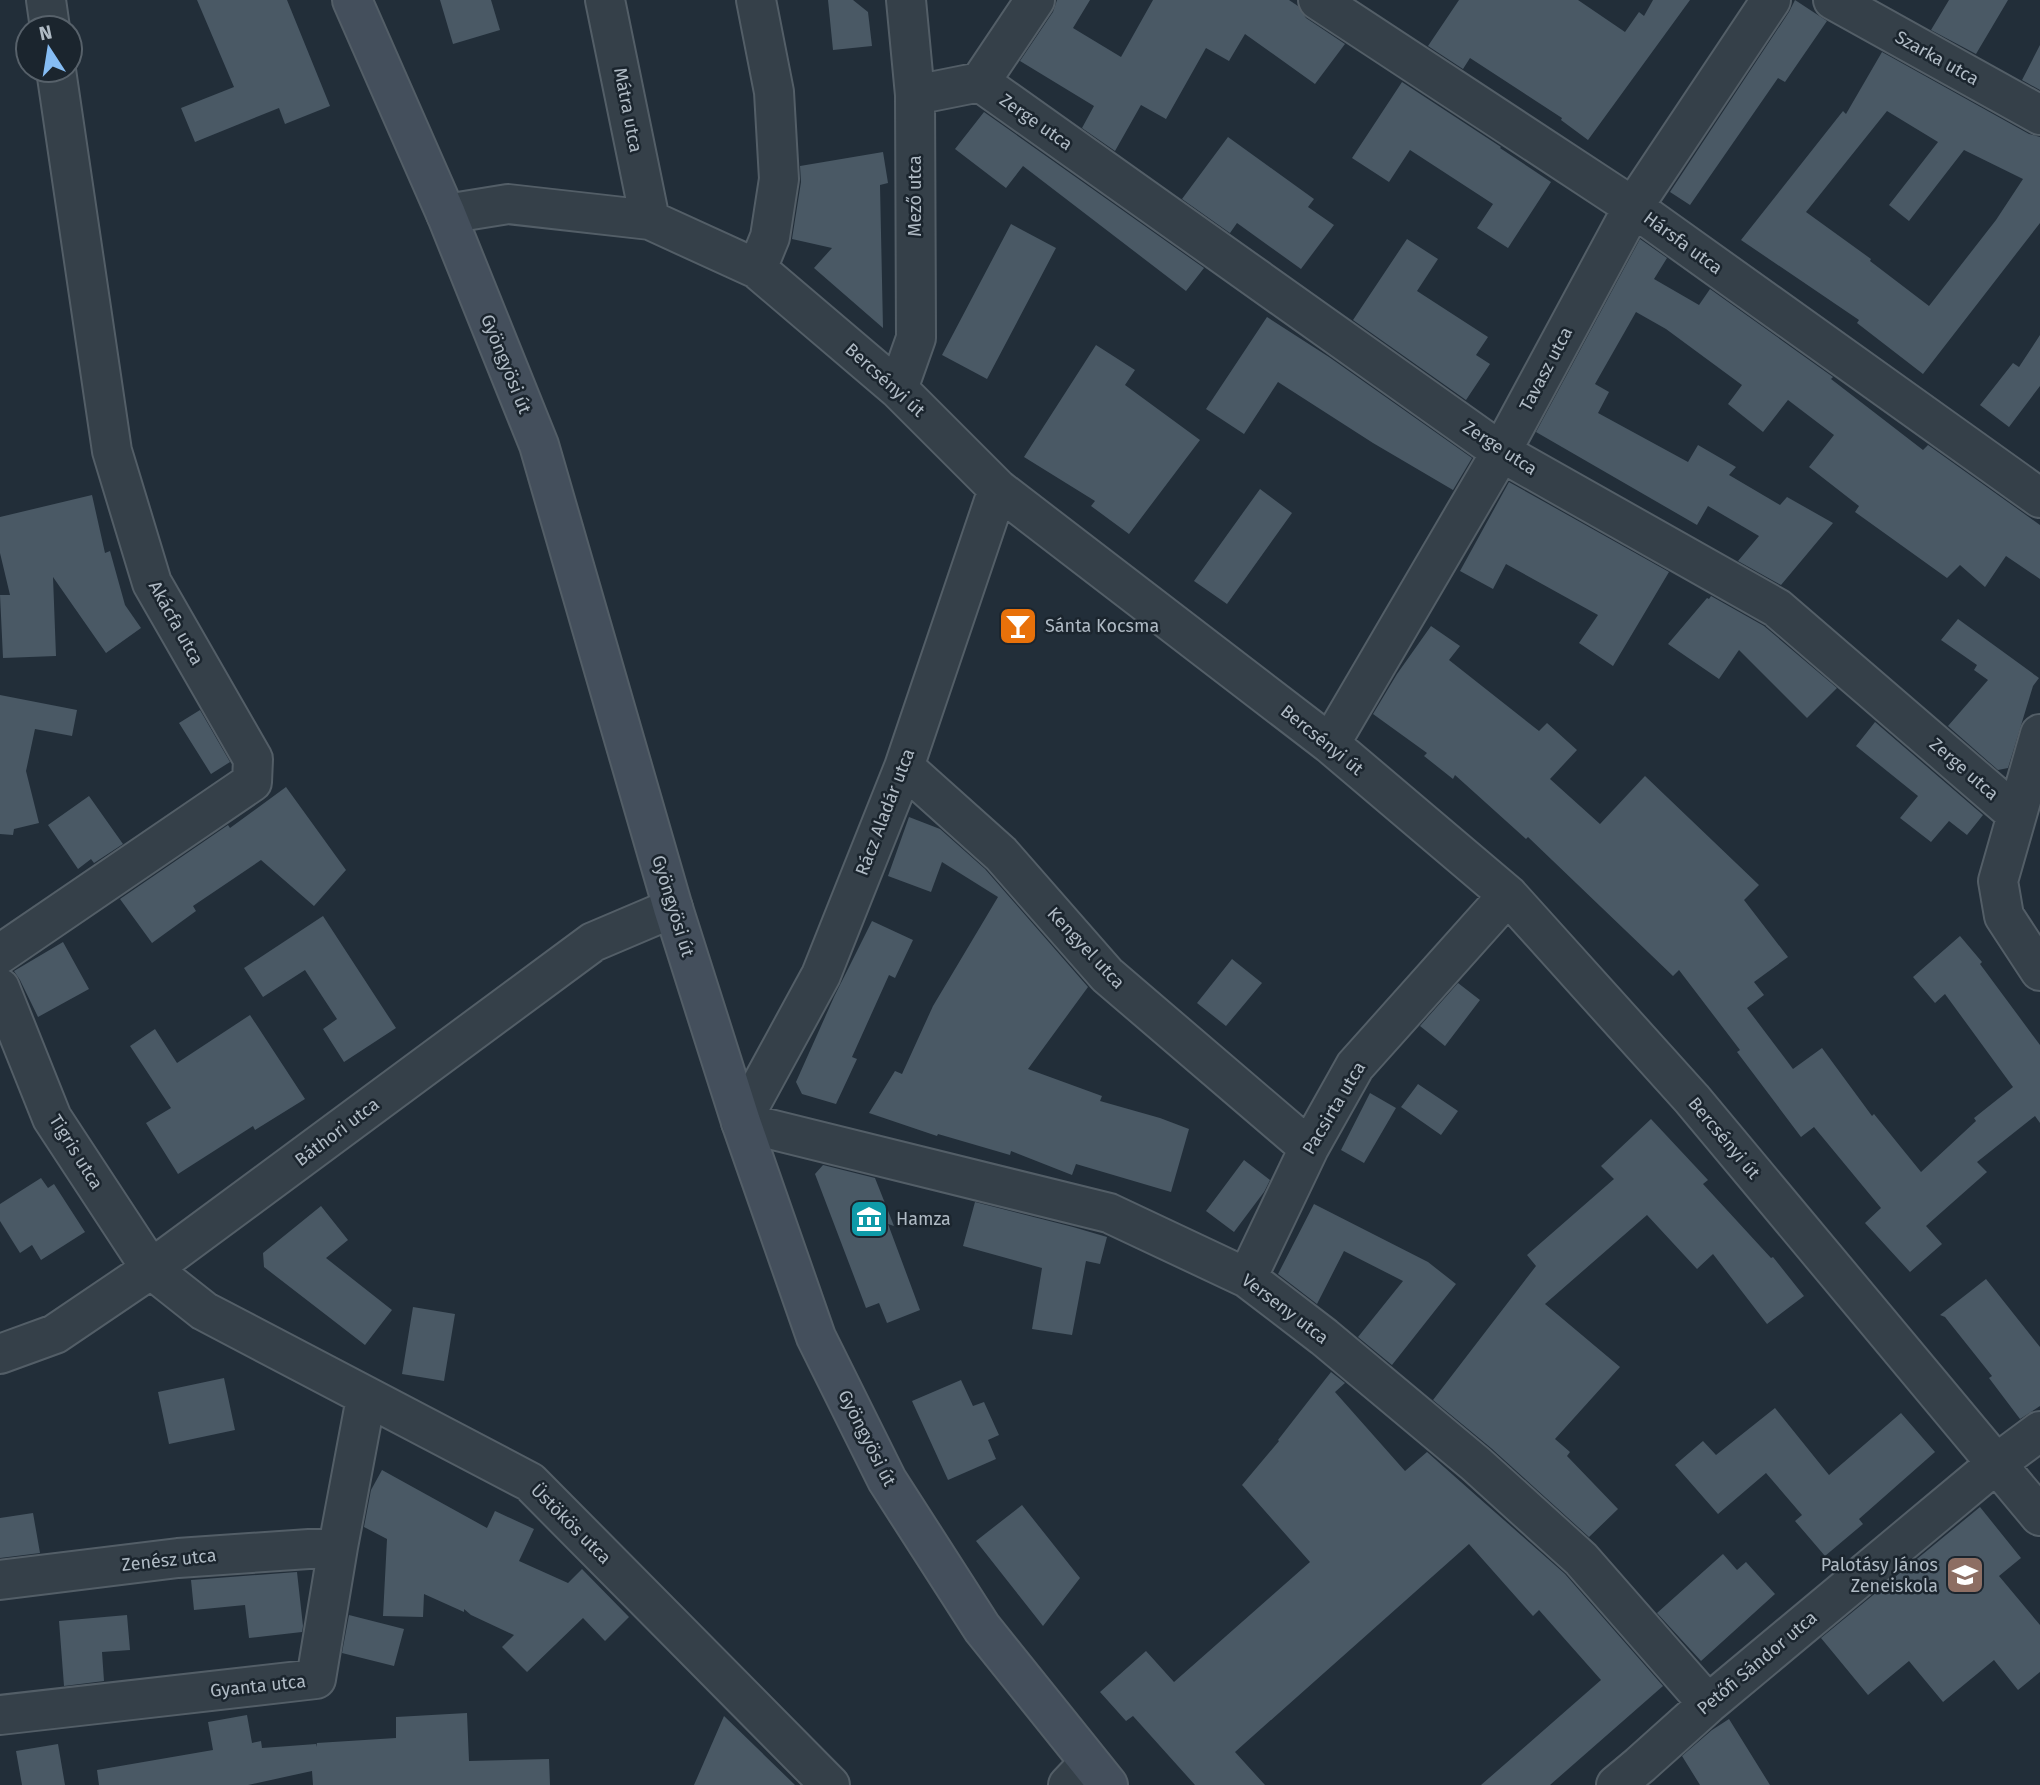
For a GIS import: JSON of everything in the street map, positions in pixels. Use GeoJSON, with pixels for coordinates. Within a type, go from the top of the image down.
{"type":"FeatureCollection","features":[{"type":"Feature","properties":{"kind":"street","name":"Gyöngyösi út"},"geometry":{"type":"LineString","coordinates":[[352,0],[446,214],[539,445],[673,908],[741,1122],[816,1337],[887,1480],[982,1628],[1088,1778]]}},
{"type":"Feature","properties":{"kind":"street","name":"Mátra utca"},"geometry":{"type":"LineString","coordinates":[[605,0],[650,220]]}},
{"type":"Feature","properties":{"kind":"street"},"geometry":{"type":"LineString","coordinates":[[756,0],[774,92],[779,179],[770,237],[757,269]]}},
{"type":"Feature","properties":{"kind":"street","name":"Mező utca"},"geometry":{"type":"LineString","coordinates":[[898,389],[916,338],[915,94],[906,0]]}},
{"type":"Feature","properties":{"kind":"street"},"geometry":{"type":"LineString","coordinates":[[915,94],[980,82],[1035,0]]}},
{"type":"Feature","properties":{"kind":"street","name":"Hársfa utca"},"geometry":{"type":"LineString","coordinates":[[1318,0],[1633,207],[2040,498]]}},
{"type":"Feature","properties":{"kind":"street","name":"Tavasz utca"},"geometry":{"type":"LineString","coordinates":[[1329,744],[1502,452],[1633,207],[1771,0]]}},
{"type":"Feature","properties":{"kind":"street","name":"Szarka utca"},"geometry":{"type":"LineString","coordinates":[[1833,0],[2040,115]]}},
{"type":"Feature","properties":{"kind":"street","name":"Zerge utca"},"geometry":{"type":"LineString","coordinates":[[980,82],[1502,452],[1777,608],[2016,814]]}},
{"type":"Feature","properties":{"kind":"street","name":"Akácfa utca"},"geometry":{"type":"LineString","coordinates":[[0,954],[252,782],[253,759],[152,583],[112,451],[58,84]]}},
{"type":"Feature","properties":{"kind":"street","name":"Bercsényi út"},"geometry":{"type":"LineString","coordinates":[[446,214],[508,204],[650,220],[757,269],[898,389],[999,489],[1329,744],[1508,895],[1692,1099],[2040,1516]]}},
{"type":"Feature","properties":{"kind":"street","name":"Rácz Aladár utca"},"geometry":{"type":"LineString","coordinates":[[741,1122],[821,975],[904,767],[999,489]]}},
{"type":"Feature","properties":{"kind":"street"},"geometry":{"type":"LineString","coordinates":[[2040,734],[1997,881],[2004,916],[2040,971]]}},
{"type":"Feature","properties":{"kind":"street","name":"Kengyel utca"},"geometry":{"type":"LineString","coordinates":[[904,767],[1001,854],[1107,975],[1309,1148]]}},
{"type":"Feature","properties":{"kind":"street","name":"Pacsirta utca"},"geometry":{"type":"LineString","coordinates":[[1247,1278],[1309,1148],[1355,1066],[1508,895]]}},
{"type":"Feature","properties":{"kind":"street","name":"Báthori utca"},"geometry":{"type":"LineString","coordinates":[[0,1354],[55,1334],[151,1269],[593,942],[673,908]]}},
{"type":"Feature","properties":{"kind":"street","name":"Tigris utca"},"geometry":{"type":"LineString","coordinates":[[0,988],[52,1118],[151,1269]]}},
{"type":"Feature","properties":{"kind":"street","name":"Verseny utca"},"geometry":{"type":"LineString","coordinates":[[741,1122],[1109,1213],[1247,1278],[1324,1337],[1476,1464],[1581,1559],[1708,1704]]}},
{"type":"Feature","properties":{"kind":"street","name":"Üstökös utca"},"geometry":{"type":"LineString","coordinates":[[151,1269],[204,1311],[530,1482],[818,1780]]}},
{"type":"Feature","properties":{"kind":"street","name":"Gyanta utca"},"geometry":{"type":"LineString","coordinates":[[0,1715],[316,1679],[366,1398]]}},
{"type":"Feature","properties":{"kind":"street","name":"Petőfi Sándor utca"},"geometry":{"type":"LineString","coordinates":[[1636,1778],[1708,1704],[1997,1463],[2040,1431]]}},
{"type":"Feature","properties":{"kind":"street","name":"Zenész utca"},"geometry":{"type":"LineString","coordinates":[[0,1580],[177,1558],[338,1547]]}},
{"type":"Feature","properties":{"kind":"building"},"geometry":{"type":"Polygon","coordinates":[[[197,0],[287,0],[330,106],[285,124],[279,108],[195,142],[181,108],[234,87],[197,0]]]}},
{"type":"Feature","properties":{"kind":"building"},"geometry":{"type":"Polygon","coordinates":[[[440,0],[491,0],[500,30],[453,44],[440,0]]]}},
{"type":"Feature","properties":{"kind":"building"},"geometry":{"type":"Polygon","coordinates":[[[828,0],[853,0],[868,12],[872,46],[833,50],[828,0]]]}},
{"type":"Feature","properties":{"kind":"building"},"geometry":{"type":"Polygon","coordinates":[[[1057,0],[1090,0],[1073,28],[1121,57],[1153,0],[1289,0],[1298,6],[1306,18],[1345,44],[1315,84],[1245,34],[1229,61],[1206,48],[1166,119],[1141,105],[1115,151],[1082,128],[1094,106],[1020,61],[1053,12],[1057,0]]]}},
{"type":"Feature","properties":{"kind":"building"},"geometry":{"type":"Polygon","coordinates":[[[1459,0],[1578,0],[1625,32],[1639,12],[1644,16],[1653,0],[1690,0],[1588,140],[1561,120],[1562,118],[1470,58],[1463,69],[1428,46],[1459,0]]]}},
{"type":"Feature","properties":{"kind":"building"},"geometry":{"type":"Polygon","coordinates":[[[1795,0],[1827,21],[1785,82],[1778,78],[1690,205],[1670,192],[1795,0]]]}},
{"type":"Feature","properties":{"kind":"building"},"geometry":{"type":"Polygon","coordinates":[[[1949,0],[2008,0],[1976,54],[1931,30],[1949,0]]]}},
{"type":"Feature","properties":{"kind":"building"},"geometry":{"type":"Polygon","coordinates":[[[2040,45],[2040,90],[2022,80],[2040,45]]]}},
{"type":"Feature","properties":{"kind":"building"},"geometry":{"type":"Polygon","coordinates":[[[1882,52],[2029,134],[2040,137],[2040,223],[1923,374],[1857,323],[1859,320],[1741,240],[1843,111],[1846,114],[1882,52]],[[1887,111],[1806,212],[1871,259],[1870,261],[1929,306],[1996,220],[2023,179],[1964,150],[1909,221],[1889,205],[1938,142],[1887,111]]]}},
{"type":"Feature","properties":{"kind":"building"},"geometry":{"type":"Polygon","coordinates":[[[1402,82],[1551,182],[1508,248],[1477,228],[1493,204],[1410,150],[1389,182],[1352,158],[1402,82]]]}},
{"type":"Feature","properties":{"kind":"building"},"geometry":{"type":"Polygon","coordinates":[[[984,112],[1204,268],[1186,291],[1023,166],[1006,188],[955,149],[984,112]]]}},
{"type":"Feature","properties":{"kind":"building"},"geometry":{"type":"Polygon","coordinates":[[[1228,137],[1314,199],[1308,207],[1334,225],[1301,269],[1237,223],[1230,233],[1182,199],[1228,137]]]}},
{"type":"Feature","properties":{"kind":"building"},"geometry":{"type":"Polygon","coordinates":[[[883,152],[888,183],[880,185],[883,328],[814,268],[832,248],[792,239],[801,182],[800,166],[883,152]]]}},
{"type":"Feature","properties":{"kind":"building"},"geometry":{"type":"Polygon","coordinates":[[[1011,224],[1056,248],[987,379],[942,355],[1011,224]]]}},
{"type":"Feature","properties":{"kind":"building"},"geometry":{"type":"Polygon","coordinates":[[[1407,239],[1438,259],[1417,291],[1488,337],[1476,355],[1490,364],[1466,400],[1353,320],[1407,239]]]}},
{"type":"Feature","properties":{"kind":"building"},"geometry":{"type":"Polygon","coordinates":[[[1640,239],[1667,258],[1654,279],[1699,305],[1710,289],[1833,377],[1831,379],[1923,450],[1928,445],[2040,525],[2040,579],[2006,556],[1985,587],[1960,565],[1947,578],[1855,512],[1859,506],[1809,467],[1834,435],[1788,400],[1763,432],[1728,404],[1742,385],[1666,329],[1636,312],[1595,384],[1609,392],[1598,413],[1688,462],[1698,445],[1736,467],[1729,475],[1780,505],[1787,497],[1833,523],[1781,585],[1738,561],[1759,536],[1708,506],[1697,525],[1536,432],[1640,239]]]}},
{"type":"Feature","properties":{"kind":"building"},"geometry":{"type":"Polygon","coordinates":[[[1267,317],[1329,357],[1472,458],[1453,490],[1278,382],[1244,434],[1206,409],[1267,317]]]}},
{"type":"Feature","properties":{"kind":"building"},"geometry":{"type":"Polygon","coordinates":[[[2040,335],[2040,386],[2009,427],[1980,405],[2013,363],[2019,367],[2040,335]]]}},
{"type":"Feature","properties":{"kind":"building"},"geometry":{"type":"Polygon","coordinates":[[[1096,345],[1135,370],[1125,385],[1200,440],[1129,534],[1091,506],[1095,501],[1024,457],[1096,345]]]}},
{"type":"Feature","properties":{"kind":"building"},"geometry":{"type":"Polygon","coordinates":[[[1509,482],[1669,572],[1613,666],[1579,643],[1598,615],[1506,564],[1493,589],[1460,571],[1509,482]]]}},
{"type":"Feature","properties":{"kind":"building"},"geometry":{"type":"Polygon","coordinates":[[[1260,489],[1292,513],[1227,604],[1194,581],[1260,489]]]}},
{"type":"Feature","properties":{"kind":"building"},"geometry":{"type":"Polygon","coordinates":[[[92,495],[105,553],[110,551],[125,605],[141,628],[106,653],[53,577],[56,656],[3,658],[0,595],[10,595],[0,553],[0,517],[92,495]]]}},
{"type":"Feature","properties":{"kind":"building"},"geometry":{"type":"Polygon","coordinates":[[[1711,596],[1764,626],[1837,688],[1807,718],[1739,650],[1719,679],[1668,644],[1711,596]]]}},
{"type":"Feature","properties":{"kind":"building"},"geometry":{"type":"Polygon","coordinates":[[[1958,619],[2039,678],[2033,686],[2008,768],[1998,770],[1948,726],[1988,680],[1974,670],[1977,665],[1941,640],[1958,619]]]}},
{"type":"Feature","properties":{"kind":"building"},"geometry":{"type":"Polygon","coordinates":[[[1431,626],[1460,646],[1449,660],[1539,731],[1547,723],[1577,750],[1550,779],[1600,824],[1645,776],[1759,885],[1744,900],[1788,957],[1754,982],[1764,995],[1747,1008],[1793,1069],[1822,1048],[1872,1116],[1874,1114],[1921,1172],[1976,1121],[1974,1118],[2013,1087],[1945,994],[1935,1003],[1913,977],[1960,936],[1982,962],[1980,964],[2040,1045],[2040,1123],[2035,1116],[1977,1162],[1987,1172],[1926,1226],[1942,1244],[1910,1272],[1865,1223],[1881,1208],[1814,1127],[1801,1137],[1679,970],[1673,976],[1528,837],[1526,839],[1455,775],[1453,779],[1424,756],[1427,753],[1373,714],[1431,626]]]}},
{"type":"Feature","properties":{"kind":"building"},"geometry":{"type":"Polygon","coordinates":[[[0,695],[77,710],[72,736],[35,729],[26,771],[39,823],[14,829],[13,835],[0,834],[0,695]]]}},
{"type":"Feature","properties":{"kind":"building"},"geometry":{"type":"Polygon","coordinates":[[[200,710],[230,762],[211,774],[179,723],[200,710]]]}},
{"type":"Feature","properties":{"kind":"building"},"geometry":{"type":"Polygon","coordinates":[[[1875,722],[1983,815],[1967,835],[1949,821],[1931,842],[1900,818],[1918,796],[1856,746],[1875,722]]]}},
{"type":"Feature","properties":{"kind":"building"},"geometry":{"type":"Polygon","coordinates":[[[286,787],[346,870],[314,906],[261,860],[193,906],[196,911],[152,943],[120,899],[228,825],[230,828],[286,787]]]}},
{"type":"Feature","properties":{"kind":"building"},"geometry":{"type":"Polygon","coordinates":[[[89,796],[123,844],[94,863],[91,859],[78,869],[48,825],[89,796]]]}},
{"type":"Feature","properties":{"kind":"building"},"geometry":{"type":"Polygon","coordinates":[[[909,817],[940,829],[985,869],[1088,987],[1028,1069],[1102,1096],[1100,1101],[1189,1129],[1171,1192],[1076,1164],[1072,1175],[1011,1151],[1010,1155],[938,1134],[937,1136],[869,1113],[895,1071],[902,1074],[933,1006],[998,897],[942,862],[931,892],[888,876],[909,817]]]}},
{"type":"Feature","properties":{"kind":"building"},"geometry":{"type":"Polygon","coordinates":[[[323,916],[396,1028],[344,1062],[323,1029],[337,1019],[305,970],[263,997],[244,968],[323,916]]]}},
{"type":"Feature","properties":{"kind":"building"},"geometry":{"type":"Polygon","coordinates":[[[872,921],[913,940],[895,978],[889,975],[852,1057],[857,1059],[836,1104],[802,1094],[796,1082],[872,921]]]}},
{"type":"Feature","properties":{"kind":"building"},"geometry":{"type":"Polygon","coordinates":[[[63,942],[89,989],[38,1017],[14,971],[63,942]]]}},
{"type":"Feature","properties":{"kind":"building"},"geometry":{"type":"Polygon","coordinates":[[[1232,959],[1262,983],[1226,1026],[1197,1003],[1232,959]]]}},
{"type":"Feature","properties":{"kind":"building"},"geometry":{"type":"Polygon","coordinates":[[[1458,983],[1480,1000],[1445,1046],[1420,1026],[1458,983]]]}},
{"type":"Feature","properties":{"kind":"building"},"geometry":{"type":"Polygon","coordinates":[[[250,1015],[305,1099],[255,1130],[253,1126],[178,1174],[146,1123],[171,1108],[130,1046],[155,1029],[177,1063],[250,1015]]]}},
{"type":"Feature","properties":{"kind":"building"},"geometry":{"type":"Polygon","coordinates":[[[1418,1084],[1458,1111],[1441,1135],[1401,1107],[1418,1084]]]}},
{"type":"Feature","properties":{"kind":"building"},"geometry":{"type":"Polygon","coordinates":[[[1370,1093],[1396,1108],[1364,1163],[1341,1150],[1370,1093]]]}},
{"type":"Feature","properties":{"kind":"building"},"geometry":{"type":"Polygon","coordinates":[[[1651,1119],[1708,1180],[1703,1184],[1771,1258],[1773,1257],[1804,1296],[1767,1324],[1713,1254],[1697,1269],[1647,1215],[1545,1304],[1620,1367],[1555,1439],[1570,1452],[1567,1456],[1618,1509],[1589,1537],[1491,1448],[1433,1400],[1536,1266],[1527,1255],[1614,1179],[1601,1166],[1651,1119]]]}},
{"type":"Feature","properties":{"kind":"building"},"geometry":{"type":"Polygon","coordinates":[[[1244,1160],[1270,1180],[1234,1232],[1206,1211],[1244,1160]]]}},
{"type":"Feature","properties":{"kind":"building"},"geometry":{"type":"Polygon","coordinates":[[[823,1165],[875,1178],[894,1226],[888,1224],[920,1310],[887,1323],[879,1303],[866,1308],[815,1174],[823,1165]]]}},
{"type":"Feature","properties":{"kind":"building"},"geometry":{"type":"Polygon","coordinates":[[[41,1178],[48,1188],[54,1184],[85,1232],[41,1260],[32,1245],[20,1253],[0,1221],[0,1204],[41,1178]]]}},
{"type":"Feature","properties":{"kind":"building"},"geometry":{"type":"Polygon","coordinates":[[[975,1202],[1107,1237],[1100,1264],[1086,1261],[1072,1335],[1032,1329],[1042,1268],[963,1246],[975,1202]]]}},
{"type":"Feature","properties":{"kind":"building"},"geometry":{"type":"Polygon","coordinates":[[[1314,1204],[1428,1262],[1456,1284],[1392,1365],[1358,1337],[1403,1281],[1344,1251],[1317,1304],[1278,1274],[1314,1204]]]}},
{"type":"Feature","properties":{"kind":"building"},"geometry":{"type":"Polygon","coordinates":[[[321,1206],[348,1240],[326,1258],[392,1310],[365,1345],[264,1267],[263,1253],[321,1206]]]}},
{"type":"Feature","properties":{"kind":"building"},"geometry":{"type":"Polygon","coordinates":[[[1986,1279],[2040,1347],[2040,1406],[2020,1419],[1989,1378],[1992,1376],[1945,1317],[1940,1315],[1986,1279]]]}},
{"type":"Feature","properties":{"kind":"building"},"geometry":{"type":"Polygon","coordinates":[[[413,1307],[455,1314],[444,1381],[402,1374],[413,1307]]]}},
{"type":"Feature","properties":{"kind":"building"},"geometry":{"type":"Polygon","coordinates":[[[1331,1372],[1345,1383],[1335,1392],[1405,1471],[1427,1452],[1565,1574],[1663,1686],[1550,1785],[1481,1785],[1601,1680],[1539,1610],[1533,1616],[1469,1544],[1235,1752],[1265,1785],[1195,1785],[1133,1716],[1126,1721],[1100,1692],[1146,1651],[1174,1682],[1310,1562],[1242,1485],[1331,1372]]]}},
{"type":"Feature","properties":{"kind":"building"},"geometry":{"type":"Polygon","coordinates":[[[224,1378],[235,1430],[169,1444],[158,1392],[224,1378]]]}},
{"type":"Feature","properties":{"kind":"building"},"geometry":{"type":"Polygon","coordinates":[[[961,1380],[973,1406],[984,1402],[999,1435],[988,1440],[996,1459],[948,1480],[912,1401],[961,1380]]]}},
{"type":"Feature","properties":{"kind":"building"},"geometry":{"type":"Polygon","coordinates":[[[1775,1408],[1829,1475],[1901,1413],[1935,1452],[1859,1519],[1863,1524],[1825,1556],[1795,1521],[1802,1515],[1766,1473],[1718,1514],[1675,1465],[1703,1441],[1716,1455],[1775,1408]]]}},
{"type":"Feature","properties":{"kind":"building"},"geometry":{"type":"Polygon","coordinates":[[[382,1470],[487,1528],[495,1511],[534,1529],[519,1561],[568,1583],[582,1569],[629,1617],[605,1641],[583,1618],[527,1672],[502,1647],[514,1635],[464,1609],[464,1612],[424,1594],[423,1617],[383,1616],[387,1539],[364,1527],[371,1490],[382,1470]]]}},
{"type":"Feature","properties":{"kind":"building"},"geometry":{"type":"Polygon","coordinates":[[[1022,1505],[1080,1578],[1043,1626],[976,1541],[1022,1505]]]}},
{"type":"Feature","properties":{"kind":"building"},"geometry":{"type":"Polygon","coordinates":[[[1980,1507],[2021,1558],[1999,1576],[2040,1625],[2040,1672],[2018,1690],[1994,1660],[1943,1702],[1909,1661],[1868,1695],[1821,1638],[1980,1507]]]}},
{"type":"Feature","properties":{"kind":"building"},"geometry":{"type":"Polygon","coordinates":[[[33,1513],[40,1553],[0,1558],[0,1518],[33,1513]]]}},
{"type":"Feature","properties":{"kind":"building"},"geometry":{"type":"Polygon","coordinates":[[[1723,1554],[1737,1570],[1746,1562],[1775,1594],[1701,1661],[1657,1613],[1723,1554]]]}},
{"type":"Feature","properties":{"kind":"building"},"geometry":{"type":"Polygon","coordinates":[[[297,1572],[302,1632],[249,1638],[245,1605],[194,1610],[191,1580],[297,1572]]]}},
{"type":"Feature","properties":{"kind":"building"},"geometry":{"type":"Polygon","coordinates":[[[127,1615],[130,1650],[102,1652],[104,1681],[64,1686],[59,1621],[127,1615]]]}},
{"type":"Feature","properties":{"kind":"building"},"geometry":{"type":"Polygon","coordinates":[[[349,1615],[404,1629],[394,1666],[342,1653],[349,1615]]]}},
{"type":"Feature","properties":{"kind":"building"},"geometry":{"type":"Polygon","coordinates":[[[467,1713],[469,1761],[549,1759],[550,1785],[313,1785],[312,1771],[248,1785],[99,1785],[97,1770],[213,1750],[208,1722],[247,1715],[252,1743],[261,1741],[262,1748],[316,1744],[316,1747],[317,1743],[396,1738],[396,1717],[467,1713]]]}},
{"type":"Feature","properties":{"kind":"building"},"geometry":{"type":"Polygon","coordinates":[[[724,1716],[795,1785],[694,1785],[724,1716]]]}},
{"type":"Feature","properties":{"kind":"building"},"geometry":{"type":"Polygon","coordinates":[[[1729,1719],[1770,1785],[1700,1785],[1682,1756],[1729,1719]]]}},
{"type":"Feature","properties":{"kind":"building"},"geometry":{"type":"Polygon","coordinates":[[[58,1744],[65,1785],[22,1785],[16,1751],[58,1744]]]}},
{"type":"Feature","properties":{"kind":"place","name":"Sánta Kocsma"},"geometry":{"type":"Point","coordinates":[1018,626]}},
{"type":"Feature","properties":{"kind":"place","name":"Hamza"},"geometry":{"type":"Point","coordinates":[869,1219]}},
{"type":"Feature","properties":{"kind":"place","name":"Palotásy János Zeneiskola"},"geometry":{"type":"Point","coordinates":[1965,1575]}}]}
